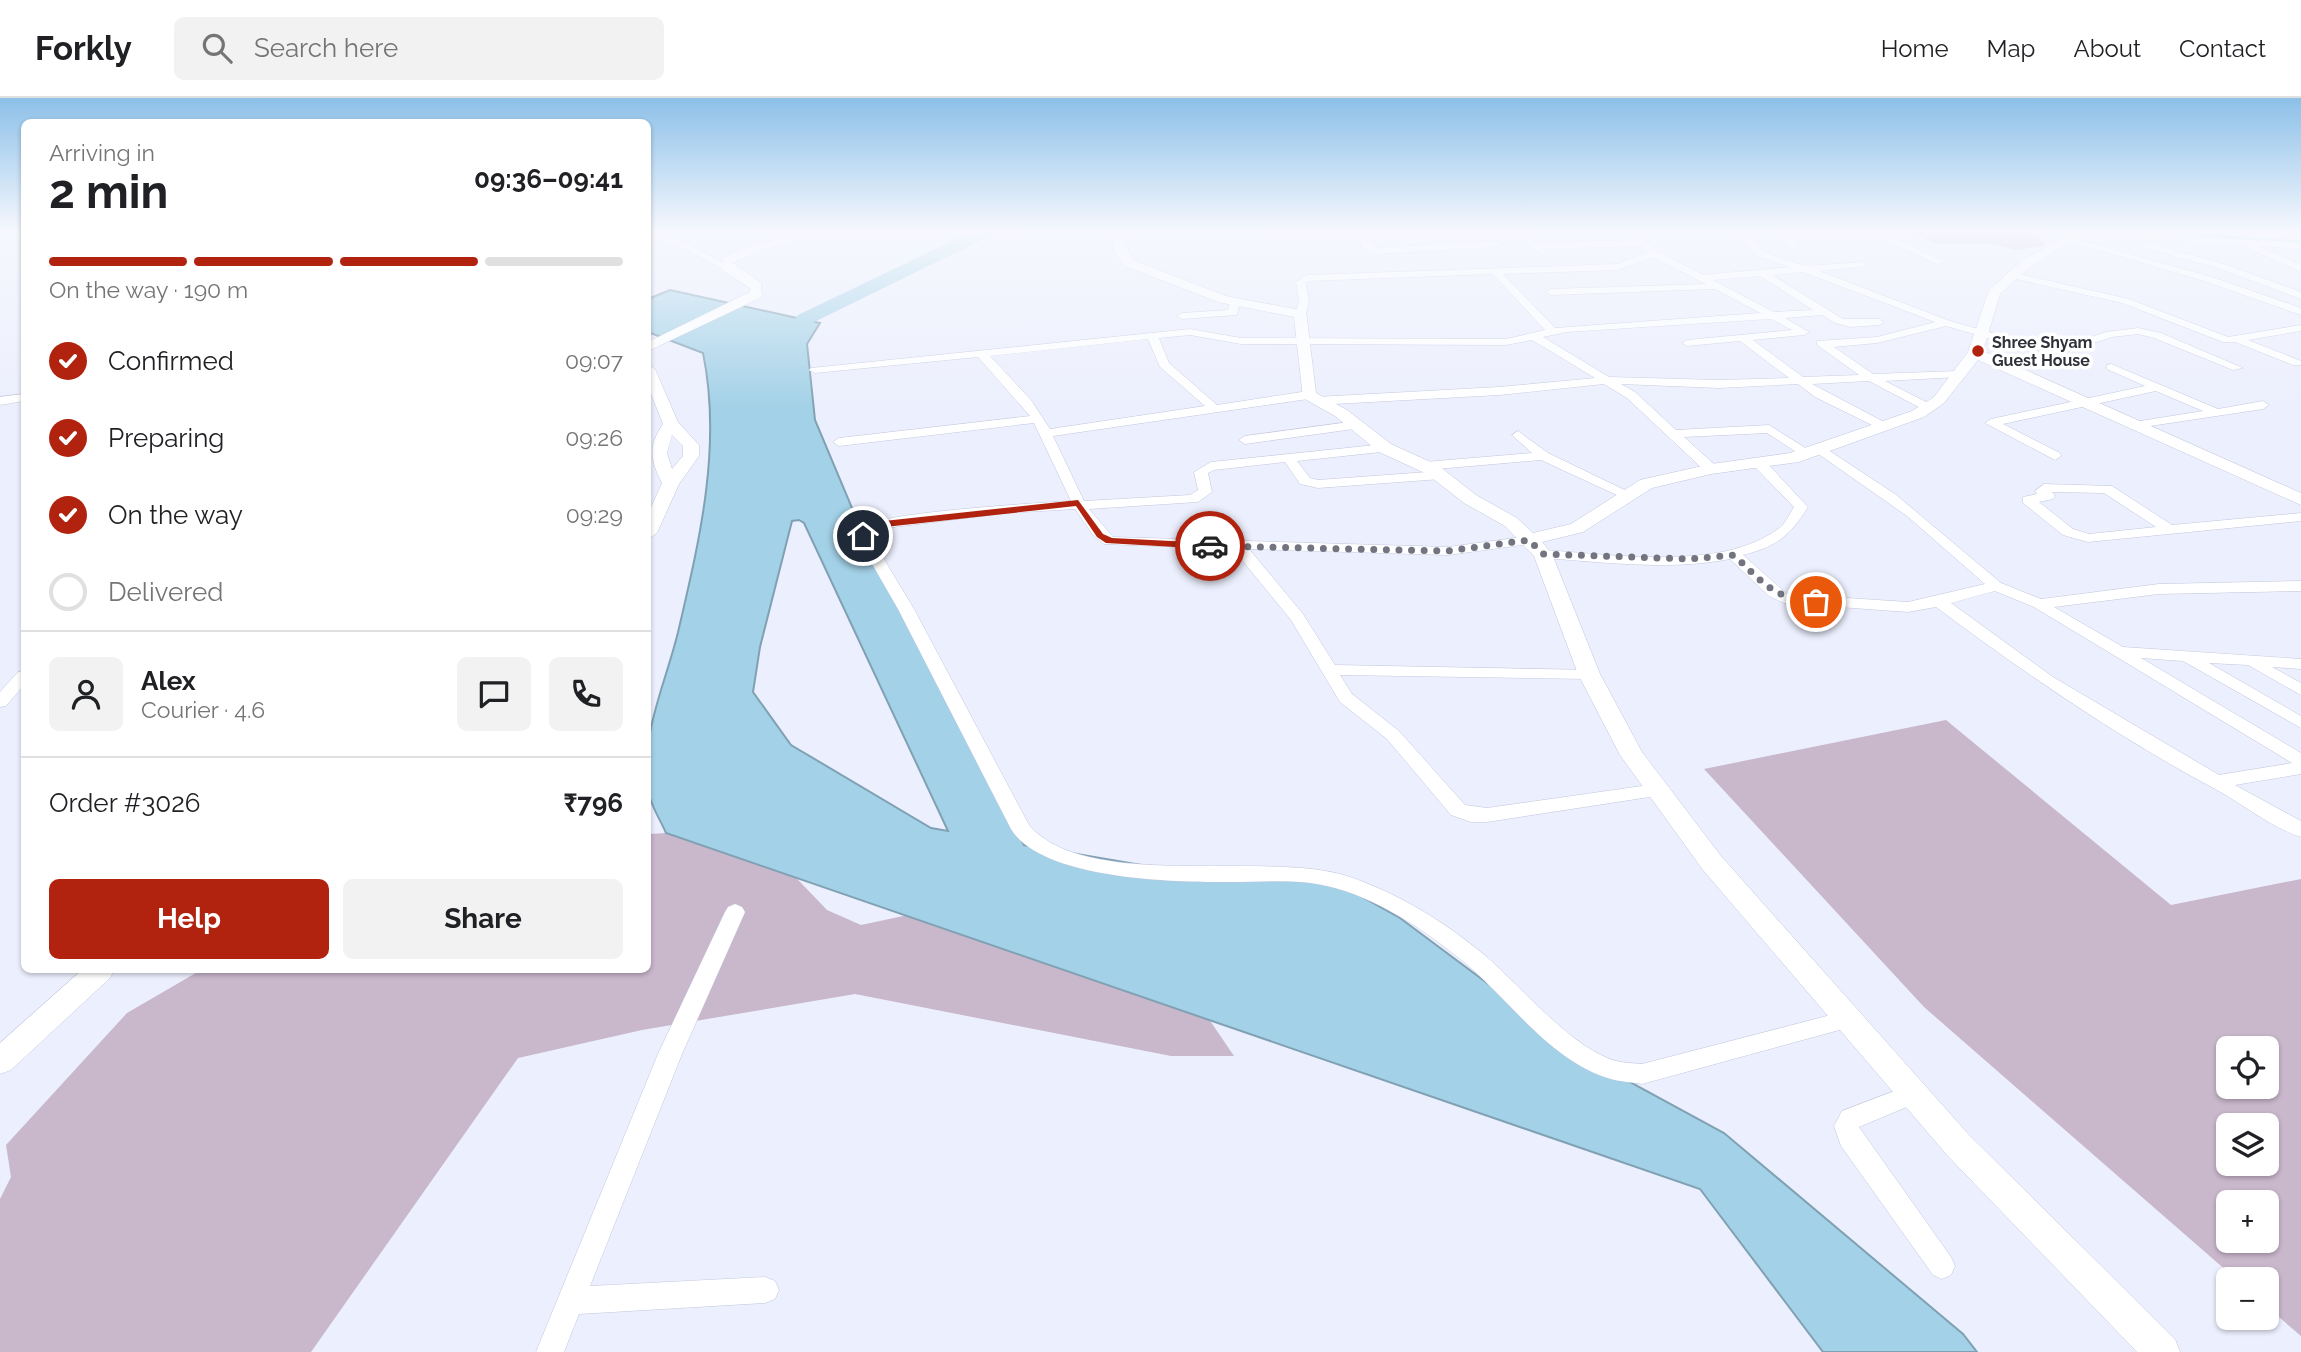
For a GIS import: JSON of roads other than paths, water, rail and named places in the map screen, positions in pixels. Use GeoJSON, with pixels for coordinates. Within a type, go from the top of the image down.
{"type":"FeatureCollection","features":[{"type":"Feature","properties":{"kind":"street"},"geometry":{"type":"LineString","coordinates":[[651,345],[743,302],[757,294],[758,291]]}},
{"type":"Feature","properties":{"kind":"street"},"geometry":{"type":"LineString","coordinates":[[1204,291],[1235,302],[1301,314]]}},
{"type":"Feature","properties":{"kind":"street"},"geometry":{"type":"LineString","coordinates":[[1302,291],[1304,301],[1301,314],[1312,398]]}},
{"type":"Feature","properties":{"kind":"street"},"geometry":{"type":"LineString","coordinates":[[1514,291],[1553,332]]}},
{"type":"Feature","properties":{"kind":"street"},"geometry":{"type":"LineString","coordinates":[[1551,292],[1580,291]]}},
{"type":"Feature","properties":{"kind":"street"},"geometry":{"type":"LineString","coordinates":[[1727,291],[1777,316],[1868,376],[1928,408]]}},
{"type":"Feature","properties":{"kind":"street"},"geometry":{"type":"LineString","coordinates":[[1789,291],[1844,323],[1879,322]]}},
{"type":"Feature","properties":{"kind":"street"},"geometry":{"type":"LineString","coordinates":[[1861,291],[1980,334],[2061,351],[2110,334],[2147,332],[2237,368]]}},
{"type":"Feature","properties":{"kind":"street"},"geometry":{"type":"LineString","coordinates":[[1536,547],[1577,528],[1626,494],[1646,484],[1711,469],[1760,464],[1816,452],[1928,408],[1939,400],[1975,353],[1995,291]]}},
{"type":"Feature","properties":{"kind":"street"},"geometry":{"type":"LineString","coordinates":[[2079,291],[2116,299],[2220,338],[2239,340],[2297,363]]}},
{"type":"Feature","properties":{"kind":"street"},"geometry":{"type":"LineString","coordinates":[[2240,291],[2301,313]]}},
{"type":"Feature","properties":{"kind":"street"},"geometry":{"type":"LineString","coordinates":[[1182,316],[1233,313],[1235,302]]}},
{"type":"Feature","properties":{"kind":"street"},"geometry":{"type":"LineString","coordinates":[[815,370],[1196,332],[1233,341],[1507,342],[1553,332],[1823,312]]}},
{"type":"Feature","properties":{"kind":"street"},"geometry":{"type":"LineString","coordinates":[[1824,345],[1877,340],[1946,323]]}},
{"type":"Feature","properties":{"kind":"street"},"geometry":{"type":"LineString","coordinates":[[2239,340],[2301,328]]}},
{"type":"Feature","properties":{"kind":"street"},"geometry":{"type":"LineString","coordinates":[[2280,331],[2301,339]]}},
{"type":"Feature","properties":{"kind":"street"},"geometry":{"type":"LineString","coordinates":[[1687,343],[1804,332]]}},
{"type":"Feature","properties":{"kind":"street"},"geometry":{"type":"LineString","coordinates":[[1152,335],[1164,365],[1215,408]]}},
{"type":"Feature","properties":{"kind":"street"},"geometry":{"type":"LineString","coordinates":[[1535,337],[1632,395],[1711,469]]}},
{"type":"Feature","properties":{"kind":"street"},"geometry":{"type":"LineString","coordinates":[[1743,338],[1840,407],[1884,427]]}},
{"type":"Feature","properties":{"kind":"street"},"geometry":{"type":"LineString","coordinates":[[1975,353],[2301,500]]}},
{"type":"Feature","properties":{"kind":"street"},"geometry":{"type":"LineString","coordinates":[[982,354],[1038,419],[1078,503],[1100,536],[1110,541],[1238,547],[1448,551],[1536,547],[1689,559],[1734,555],[1763,546],[1789,529],[1797,519],[1801,507],[1760,464]]}},
{"type":"Feature","properties":{"kind":"street"},"geometry":{"type":"LineString","coordinates":[[2111,367],[2215,412]]}},
{"type":"Feature","properties":{"kind":"street"},"geometry":{"type":"LineString","coordinates":[[1045,433],[1215,408],[1312,398],[1467,393],[1609,380],[1719,384],[1958,374]]}},
{"type":"Feature","properties":{"kind":"street"},"geometry":{"type":"LineString","coordinates":[[651,376],[671,424],[691,446],[691,456],[671,483],[651,523]]}},
{"type":"Feature","properties":{"kind":"street"},"geometry":{"type":"LineString","coordinates":[[2055,456],[1991,423],[2080,401],[2158,387]]}},
{"type":"Feature","properties":{"kind":"street"},"geometry":{"type":"LineString","coordinates":[[0,401],[21,398]]}},
{"type":"Feature","properties":{"kind":"street"},"geometry":{"type":"LineString","coordinates":[[1312,398],[1357,425],[1385,448],[1433,471],[1469,499],[1511,522],[1536,547],[1589,674],[1632,755],[1712,863],[1913,1094],[2162,1352]]}},
{"type":"Feature","properties":{"kind":"street"},"geometry":{"type":"LineString","coordinates":[[2134,426],[2263,405]]}},
{"type":"Feature","properties":{"kind":"street"},"geometry":{"type":"LineString","coordinates":[[839,442],[1038,419]]}},
{"type":"Feature","properties":{"kind":"street"},"geometry":{"type":"LineString","coordinates":[[671,424],[661,438],[658,451],[671,483]]}},
{"type":"Feature","properties":{"kind":"street"},"geometry":{"type":"LineString","coordinates":[[1245,440],[1357,425]]}},
{"type":"Feature","properties":{"kind":"street"},"geometry":{"type":"LineString","coordinates":[[1674,434],[1769,429],[1871,480],[1919,516],[1996,586],[2039,604],[2301,761]]}},
{"type":"Feature","properties":{"kind":"street"},"geometry":{"type":"LineString","coordinates":[[1518,435],[1543,456],[1626,494]]}},
{"type":"Feature","properties":{"kind":"street"},"geometry":{"type":"LineString","coordinates":[[1385,448],[1205,468],[1202,472],[1205,492],[1199,497],[1078,503],[884,524],[867,530],[863,536],[906,610],[1021,829],[1031,841],[1068,858],[1208,875],[1297,873],[1337,880],[1376,895],[1423,922],[1478,962],[1580,1052],[1610,1069],[1642,1074],[1846,1020]]}},
{"type":"Feature","properties":{"kind":"street"},"geometry":{"type":"LineString","coordinates":[[1289,459],[1305,481],[1318,484],[1543,456]]}},
{"type":"Feature","properties":{"kind":"street"},"geometry":{"type":"LineString","coordinates":[[2168,529],[2107,489],[2044,488],[2048,496],[2028,500],[2077,536],[2088,538],[2301,517]]}},
{"type":"Feature","properties":{"kind":"street"},"geometry":{"type":"LineString","coordinates":[[1238,547],[1297,617],[1346,698],[1393,735],[1447,800],[1471,815],[1656,790]]}},
{"type":"Feature","properties":{"kind":"street"},"geometry":{"type":"LineString","coordinates":[[1734,555],[1774,593],[1784,598],[1884,607],[1940,602],[1996,586]]}},
{"type":"Feature","properties":{"kind":"street"},"geometry":{"type":"LineString","coordinates":[[2039,604],[2159,589],[2301,586]]}},
{"type":"Feature","properties":{"kind":"street"},"geometry":{"type":"LineString","coordinates":[[1940,602],[2048,681],[2213,782],[2301,830]]}},
{"type":"Feature","properties":{"kind":"street"},"geometry":{"type":"LineString","coordinates":[[2119,651],[2301,664]]}},
{"type":"Feature","properties":{"kind":"street"},"geometry":{"type":"LineString","coordinates":[[2183,655],[2301,723]]}},
{"type":"Feature","properties":{"kind":"street"},"geometry":{"type":"LineString","coordinates":[[2252,662],[2301,690]]}},
{"type":"Feature","properties":{"kind":"street"},"geometry":{"type":"LineString","coordinates":[[1328,670],[1589,674]]}},
{"type":"Feature","properties":{"kind":"street"},"geometry":{"type":"LineString","coordinates":[[0,702],[21,679]]}},
{"type":"Feature","properties":{"kind":"street"},"geometry":{"type":"LineString","coordinates":[[2213,782],[2301,768]]}},
{"type":"Feature","properties":{"kind":"street"},"geometry":{"type":"LineString","coordinates":[[550,1352],[670,1054],[735,912]]}},
{"type":"Feature","properties":{"kind":"street"},"geometry":{"type":"LineString","coordinates":[[0,1061],[97,973]]}},
{"type":"Feature","properties":{"kind":"street"},"geometry":{"type":"LineString","coordinates":[[1913,1094],[1851,1118],[1846,1126],[1850,1138],[1942,1266]]}},
{"type":"Feature","properties":{"kind":"street"},"geometry":{"type":"LineString","coordinates":[[570,1301],[765,1290]]}},
{"type":"Feature","properties":{"kind":"water"},"geometry":{"type":"Polygon","coordinates":[[[672,291],[820,323],[807,344],[815,420],[860,527],[1024,845],[1182,872],[1321,874],[1400,918],[1593,1062],[1724,1133],[1963,1334],[1977,1352],[1823,1352],[1700,1189],[666,833],[651,800],[651,727],[674,648],[706,491],[710,422],[703,353],[651,333],[651,298],[672,291]],[[799,520],[792,521],[760,647],[753,692],[791,745],[931,828],[948,831],[804,523],[799,520]]]}},
{"type":"Feature","properties":{"kind":"waterway"},"geometry":{"type":"LineString","coordinates":[[805,319],[865,291]]}},
{"type":"Feature","properties":{"kind":"place","name":"Shree Shyam Guest House"},"geometry":{"type":"Point","coordinates":[1978,351]}}]}
